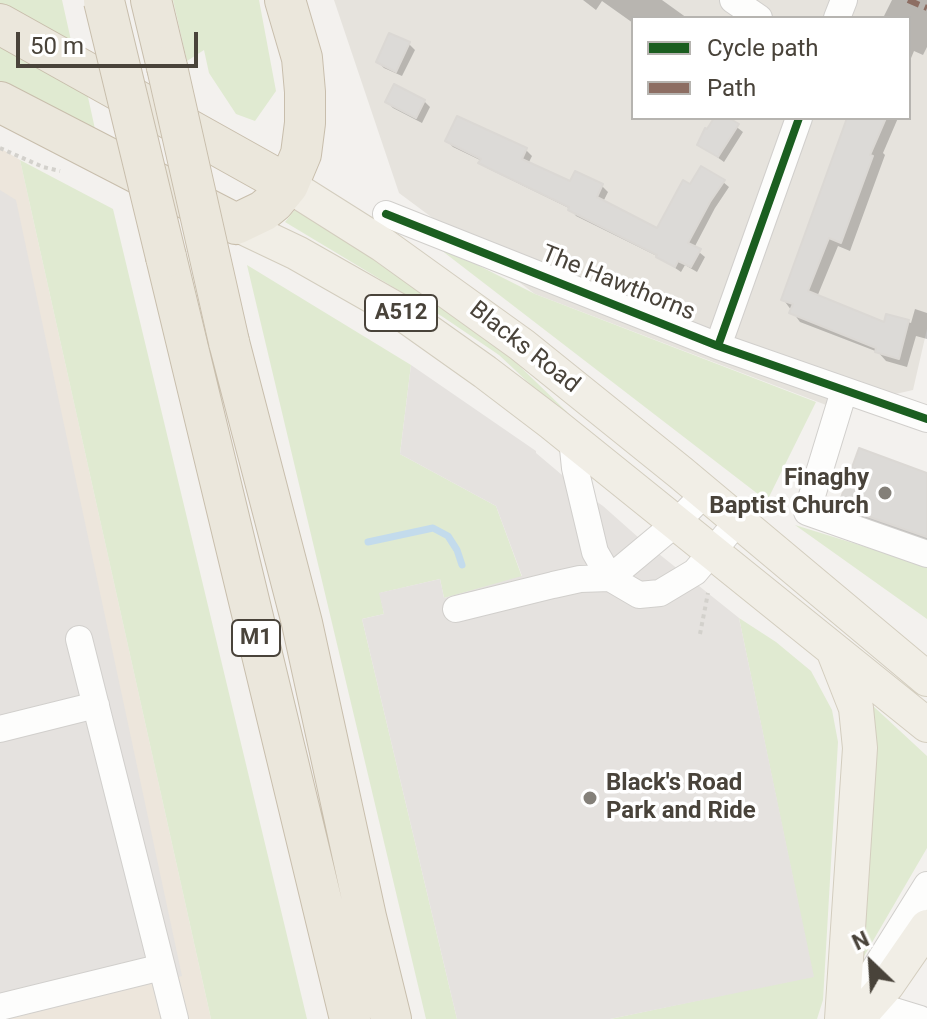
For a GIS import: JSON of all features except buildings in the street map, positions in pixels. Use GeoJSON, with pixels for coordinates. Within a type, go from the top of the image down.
{"type":"FeatureCollection","features":[{"type":"Feature","properties":{"kind":"highway","name":"M1"},"geometry":{"type":"LineString","coordinates":[[104,0],[350,1019]]}},
{"type":"Feature","properties":{"kind":"highway","name":"M1"},"geometry":{"type":"LineString","coordinates":[[151,0],[229,342],[302,623],[391,1019]]}},
{"type":"Feature","properties":{"kind":"highway"},"geometry":{"type":"LineString","coordinates":[[236,224],[263,211],[288,185],[301,154],[305,123],[302,58],[285,0]]}},
{"type":"Feature","properties":{"kind":"highway","name":"Blacks Road"},"geometry":{"type":"LineString","coordinates":[[0,24],[288,185]]}},
{"type":"Feature","properties":{"kind":"highway","name":"Blacks Road"},"geometry":{"type":"LineString","coordinates":[[0,102],[236,224]]}},
{"type":"Feature","properties":{"kind":"main road","name":"Blacks Road"},"geometry":{"type":"LineString","coordinates":[[288,185],[373,238],[522,345],[924,674]]}},
{"type":"Feature","properties":{"kind":"main road","name":"Blacks Road"},"geometry":{"type":"LineString","coordinates":[[236,224],[297,253],[399,311],[485,372],[676,523],[712,568],[833,648],[927,725]]}},
{"type":"Feature","properties":{"kind":"main road"},"geometry":{"type":"LineString","coordinates":[[833,648],[856,708],[860,748],[854,1015]]}},
{"type":"Feature","properties":{"kind":"main road"},"geometry":{"type":"LineString","coordinates":[[854,1015],[927,927]]}},
{"type":"Feature","properties":{"kind":"street"},"geometry":{"type":"LineString","coordinates":[[733,0],[756,16]]}},
{"type":"Feature","properties":{"kind":"street"},"geometry":{"type":"LineString","coordinates":[[718,346],[798,120]]}},
{"type":"Feature","properties":{"kind":"street","name":"The Hawthorns"},"geometry":{"type":"LineString","coordinates":[[386,214],[718,346],[927,419]]}},
{"type":"Feature","properties":{"kind":"street"},"geometry":{"type":"LineString","coordinates":[[844,391],[807,512],[927,554]]}},
{"type":"Feature","properties":{"kind":"street"},"geometry":{"type":"LineString","coordinates":[[572,439],[575,468],[595,552],[610,578],[639,595],[660,593],[695,572],[712,568],[738,521]]}},
{"type":"Feature","properties":{"kind":"street"},"geometry":{"type":"LineString","coordinates":[[456,609],[580,579],[610,578],[676,523],[705,493]]}},
{"type":"Feature","properties":{"kind":"street"},"geometry":{"type":"LineString","coordinates":[[79,639],[175,1019]]}},
{"type":"Feature","properties":{"kind":"street"},"geometry":{"type":"LineString","coordinates":[[0,729],[96,705]]}},
{"type":"Feature","properties":{"kind":"street"},"geometry":{"type":"LineString","coordinates":[[920,1019],[854,1015],[927,885]]}},
{"type":"Feature","properties":{"kind":"street"},"geometry":{"type":"LineString","coordinates":[[0,1007],[162,967]]}},
{"type":"Feature","properties":{"kind":"path"},"geometry":{"type":"LineString","coordinates":[[0,148],[43,167],[68,173]]}},
{"type":"Feature","properties":{"kind":"path"},"geometry":{"type":"LineString","coordinates":[[700,634],[712,568]]}},
{"type":"Feature","properties":{"kind":"shaded area"},"geometry":{"type":"Polygon","coordinates":[[[334,0],[927,0],[927,329],[913,390],[834,408],[535,294],[399,193],[334,0]]]}},
{"type":"Feature","properties":{"kind":"shaded area"},"geometry":{"type":"Polygon","coordinates":[[[0,148],[20,160],[211,1019],[0,1019],[0,148]]]}},
{"type":"Feature","properties":{"kind":"shaded area"},"geometry":{"type":"Polygon","coordinates":[[[0,190],[16,200],[182,976],[0,1018],[0,190]]]}},
{"type":"Feature","properties":{"kind":"shaded area","name":"Black's Road Park and Ride"},"geometry":{"type":"Polygon","coordinates":[[[411,365],[536,451],[739,618],[814,977],[610,1019],[457,1019],[362,619],[384,614],[379,593],[440,579],[444,598],[522,576],[496,506],[400,454],[411,365]]]}},
{"type":"Feature","properties":{"kind":"green space"},"geometry":{"type":"Polygon","coordinates":[[[0,0],[62,0],[72,45],[0,4],[0,0]]]}},
{"type":"Feature","properties":{"kind":"green space"},"geometry":{"type":"Polygon","coordinates":[[[173,0],[259,0],[276,91],[255,121],[236,114],[209,73],[204,50],[187,61],[173,0]]]}},
{"type":"Feature","properties":{"kind":"green space"},"geometry":{"type":"Polygon","coordinates":[[[0,41],[86,88],[97,138],[0,85],[0,41]]]}},
{"type":"Feature","properties":{"kind":"green space"},"geometry":{"type":"Polygon","coordinates":[[[20,160],[113,209],[307,1019],[211,1019],[20,160]]]}},
{"type":"Feature","properties":{"kind":"green space"},"geometry":{"type":"Polygon","coordinates":[[[297,207],[501,348],[567,412],[564,416],[499,355],[443,317],[285,222],[297,207]]]}},
{"type":"Feature","properties":{"kind":"green space"},"geometry":{"type":"Polygon","coordinates":[[[428,240],[535,294],[816,402],[767,501],[428,240]]]}},
{"type":"Feature","properties":{"kind":"green space"},"geometry":{"type":"Polygon","coordinates":[[[247,265],[411,365],[400,454],[496,506],[522,577],[444,598],[440,579],[380,593],[384,614],[362,619],[457,1019],[426,1019],[247,265]]]}},
{"type":"Feature","properties":{"kind":"green space"},"geometry":{"type":"Polygon","coordinates":[[[795,525],[927,566],[927,619],[795,525]]]}},
{"type":"Feature","properties":{"kind":"green space"},"geometry":{"type":"Polygon","coordinates":[[[739,618],[776,642],[811,671],[832,710],[838,742],[823,1000],[817,1019],[610,1019],[813,976],[739,618]]]}},
{"type":"Feature","properties":{"kind":"green space"},"geometry":{"type":"Polygon","coordinates":[[[872,705],[927,756],[927,848],[863,958],[858,959],[872,705]]]}},
{"type":"Feature","properties":{"kind":"waterway"},"geometry":{"type":"LineString","coordinates":[[368,542],[433,528],[448,536],[462,565]]}},
{"type":"Feature","properties":{"kind":"marked path"},"geometry":{"type":"LineString","coordinates":[[908,0],[927,8]]}},
{"type":"Feature","properties":{"kind":"cycle path"},"geometry":{"type":"LineString","coordinates":[[718,346],[798,120]]}},
{"type":"Feature","properties":{"kind":"cycle path"},"geometry":{"type":"LineString","coordinates":[[386,214],[718,346],[927,419]]}},
{"type":"Feature","properties":{"kind":"place","name":"Finaghy Baptist Church"},"geometry":{"type":"Point","coordinates":[885,493]}},
{"type":"Feature","properties":{"kind":"place","name":"Black's Road Park and Ride"},"geometry":{"type":"Point","coordinates":[590,798]}}]}
